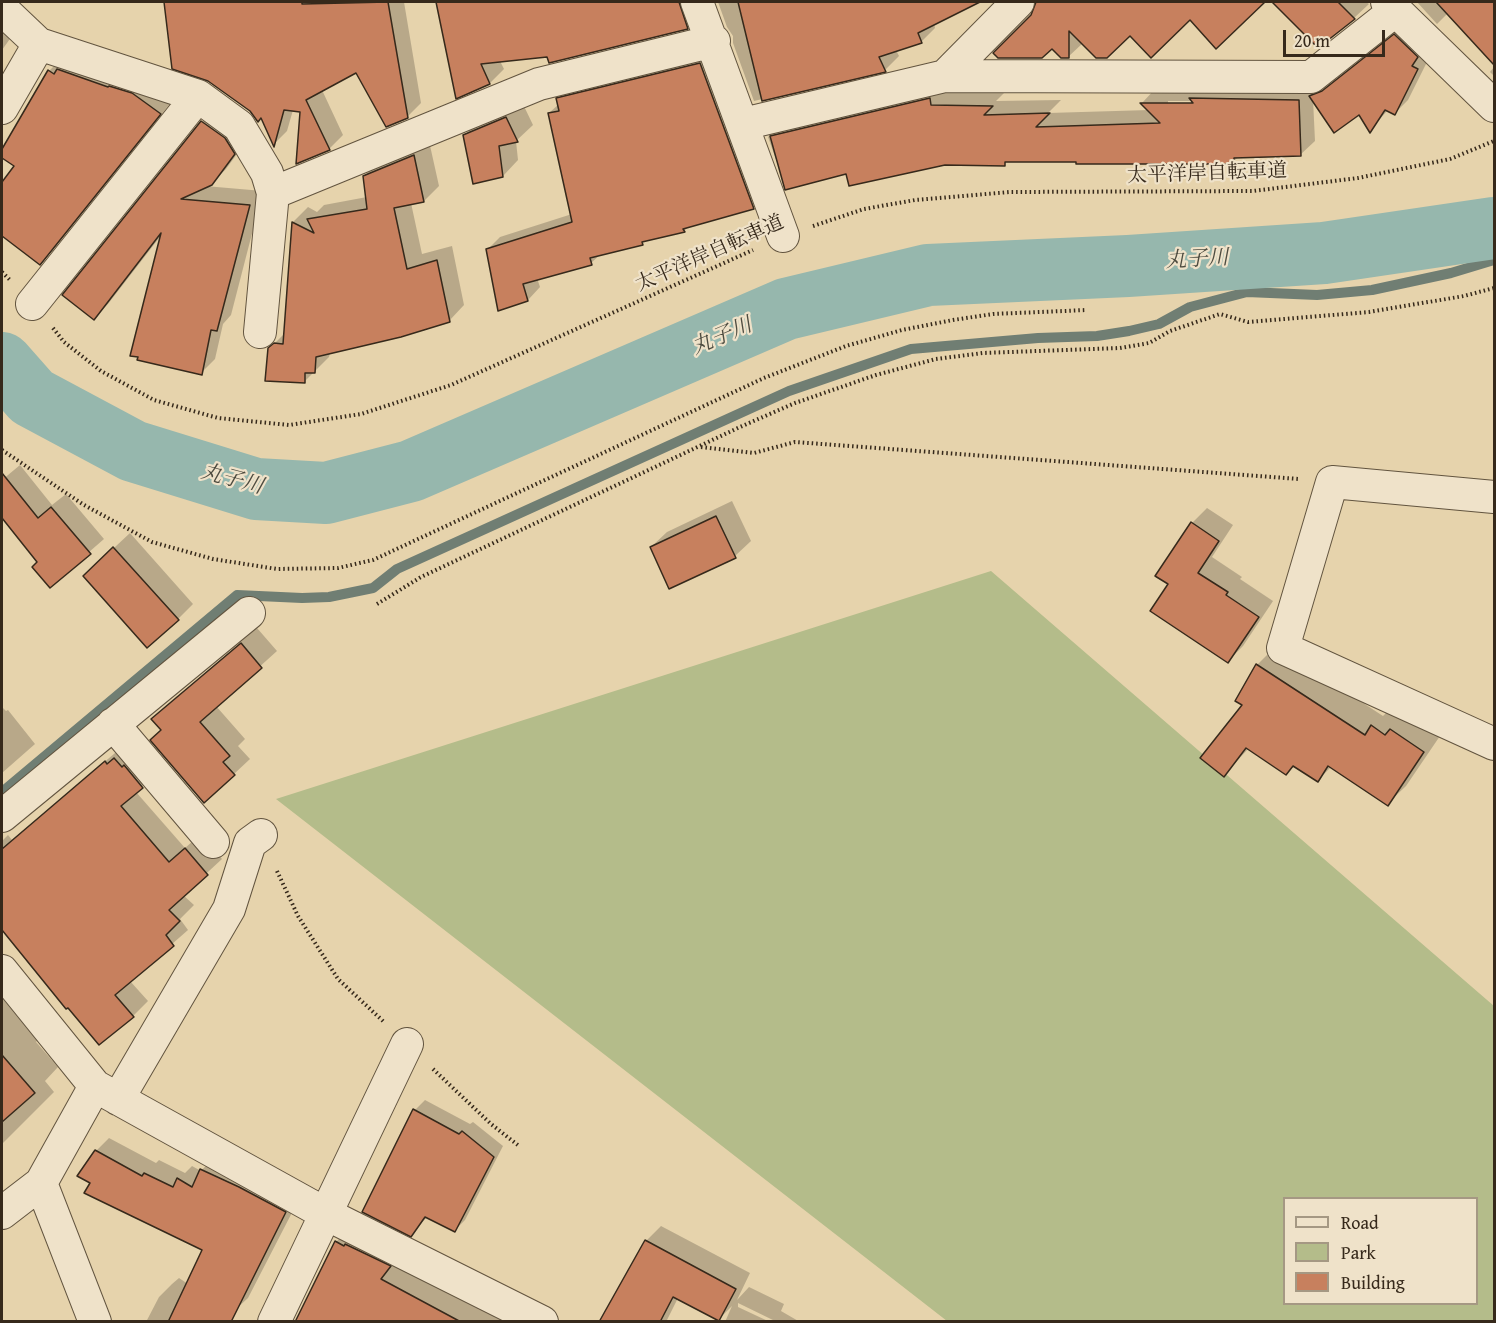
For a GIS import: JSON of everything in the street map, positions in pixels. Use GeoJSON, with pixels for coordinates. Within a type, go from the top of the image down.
{"type":"FeatureCollection","features":[{"type":"Feature","properties":{"kind":"street"},"geometry":{"type":"LineString","coordinates":[[698,2],[783,236]]}},
{"type":"Feature","properties":{"kind":"street"},"geometry":{"type":"LineString","coordinates":[[945,76],[1018,2]]}},
{"type":"Feature","properties":{"kind":"street"},"geometry":{"type":"LineString","coordinates":[[743,124],[945,76],[1311,77],[1391,6],[1494,106]]}},
{"type":"Feature","properties":{"kind":"street"},"geometry":{"type":"LineString","coordinates":[[2,9],[39,44],[198,96],[239,126],[267,173],[273,193],[260,332]]}},
{"type":"Feature","properties":{"kind":"street"},"geometry":{"type":"LineString","coordinates":[[273,193],[539,84],[714,41]]}},
{"type":"Feature","properties":{"kind":"street"},"geometry":{"type":"LineString","coordinates":[[2,108],[39,44]]}},
{"type":"Feature","properties":{"kind":"street"},"geometry":{"type":"LineString","coordinates":[[32,304],[198,96]]}},
{"type":"Feature","properties":{"kind":"street"},"geometry":{"type":"LineString","coordinates":[[1494,497],[1332,482],[1283,648],[1494,744]]}},
{"type":"Feature","properties":{"kind":"street"},"geometry":{"type":"LineString","coordinates":[[2,816],[249,613]]}},
{"type":"Feature","properties":{"kind":"street"},"geometry":{"type":"LineString","coordinates":[[113,724],[213,842]]}},
{"type":"Feature","properties":{"kind":"street"},"geometry":{"type":"LineString","coordinates":[[2,1213],[41,1183],[106,1092],[229,909],[250,843],[261,835]]}},
{"type":"Feature","properties":{"kind":"street"},"geometry":{"type":"LineString","coordinates":[[2,971],[106,1092],[326,1214],[542,1322]]}},
{"type":"Feature","properties":{"kind":"street"},"geometry":{"type":"LineString","coordinates":[[274,1322],[407,1044]]}},
{"type":"Feature","properties":{"kind":"street"},"geometry":{"type":"LineString","coordinates":[[41,1183],[95,1322]]}},
{"type":"Feature","properties":{"kind":"path","name":"太平洋岸自転車道"},"geometry":{"type":"LineString","coordinates":[[2,272],[64,342],[101,371],[154,400],[218,418],[289,425],[361,414],[451,386],[783,236],[864,209],[915,200],[1010,192],[1253,191],[1358,178],[1450,159],[1494,141]]}},
{"type":"Feature","properties":{"kind":"path"},"geometry":{"type":"LineString","coordinates":[[377,604],[421,577],[700,446],[795,403],[876,375],[936,359],[983,352],[1120,348],[1149,343],[1170,331],[1220,314],[1248,322],[1369,312],[1464,296],[1494,288]]}},
{"type":"Feature","properties":{"kind":"path"},"geometry":{"type":"LineString","coordinates":[[2,450],[84,505],[152,542],[213,559],[267,567],[338,568],[373,560],[764,378],[846,346],[902,330],[993,314],[1087,310]]}},
{"type":"Feature","properties":{"kind":"path"},"geometry":{"type":"LineString","coordinates":[[700,446],[754,453],[795,442],[1332,482]]}},
{"type":"Feature","properties":{"kind":"path"},"geometry":{"type":"LineString","coordinates":[[261,835],[298,916],[338,979],[491,1125],[519,1146]]}},
{"type":"Feature","properties":{"kind":"green space"},"geometry":{"type":"Polygon","coordinates":[[[991,571],[1494,1006],[1494,1321],[947,1321],[276,799],[991,571]]]}},
{"type":"Feature","properties":{"kind":"building"},"geometry":{"type":"Polygon","coordinates":[[[164,2],[302,2],[302,4],[388,2],[408,118],[386,127],[356,73],[306,100],[330,150],[296,164],[300,112],[284,110],[274,147],[261,118],[258,122],[250,111],[208,81],[172,69],[164,2]]]}},
{"type":"Feature","properties":{"kind":"building"},"geometry":{"type":"Polygon","coordinates":[[[436,2],[679,2],[688,29],[549,63],[547,57],[481,64],[490,84],[456,99],[436,2]]]}},
{"type":"Feature","properties":{"kind":"building"},"geometry":{"type":"Polygon","coordinates":[[[738,2],[980,2],[918,33],[922,43],[879,57],[886,72],[762,101],[738,2]]]}},
{"type":"Feature","properties":{"kind":"building"},"geometry":{"type":"Polygon","coordinates":[[[1036,2],[1265,2],[1216,49],[1190,20],[1151,58],[1130,36],[1107,58],[1096,58],[1069,31],[1069,58],[1061,58],[1052,49],[1042,58],[998,58],[993,53],[1031,15],[1036,2]]]}},
{"type":"Feature","properties":{"kind":"building"},"geometry":{"type":"Polygon","coordinates":[[[1272,2],[1338,2],[1355,19],[1318,48],[1272,2]]]}},
{"type":"Feature","properties":{"kind":"building"},"geometry":{"type":"Polygon","coordinates":[[[1436,2],[1494,2],[1494,65],[1436,2]]]}},
{"type":"Feature","properties":{"kind":"building"},"geometry":{"type":"Polygon","coordinates":[[[1394,34],[1418,57],[1412,66],[1418,69],[1395,115],[1385,110],[1370,133],[1359,115],[1334,133],[1309,96],[1322,91],[1394,34]]]}},
{"type":"Feature","properties":{"kind":"building"},"geometry":{"type":"Polygon","coordinates":[[[700,63],[754,209],[683,229],[685,232],[642,242],[643,245],[590,258],[592,265],[523,284],[528,301],[498,311],[486,249],[572,222],[548,113],[559,111],[556,98],[700,63]]]}},
{"type":"Feature","properties":{"kind":"building"},"geometry":{"type":"Polygon","coordinates":[[[57,69],[132,93],[161,114],[40,265],[2,236],[2,182],[14,166],[2,158],[2,149],[48,70],[54,74],[57,69]]]}},
{"type":"Feature","properties":{"kind":"building"},"geometry":{"type":"Polygon","coordinates":[[[930,98],[931,105],[993,106],[984,115],[1050,113],[1036,127],[1160,123],[1140,103],[1193,103],[1189,98],[1299,100],[1301,156],[1234,158],[1234,164],[1005,162],[1005,166],[945,165],[849,186],[846,174],[785,190],[770,136],[930,98]]]}},
{"type":"Feature","properties":{"kind":"building"},"geometry":{"type":"Polygon","coordinates":[[[506,117],[518,142],[499,146],[503,177],[473,184],[463,135],[506,117]]]}},
{"type":"Feature","properties":{"kind":"building"},"geometry":{"type":"Polygon","coordinates":[[[201,121],[225,138],[235,154],[212,185],[181,199],[250,205],[217,331],[211,330],[202,375],[137,360],[138,357],[130,356],[161,233],[94,320],[62,295],[201,121]]]}},
{"type":"Feature","properties":{"kind":"building"},"geometry":{"type":"Polygon","coordinates":[[[414,155],[424,202],[394,208],[407,269],[437,260],[450,322],[401,337],[316,357],[315,373],[305,373],[305,383],[265,381],[268,348],[274,343],[283,344],[292,222],[314,233],[307,219],[367,209],[363,176],[414,155]]]}},
{"type":"Feature","properties":{"kind":"building"},"geometry":{"type":"Polygon","coordinates":[[[2,473],[38,518],[51,507],[91,554],[50,588],[32,567],[37,562],[2,518],[2,473]]]}},
{"type":"Feature","properties":{"kind":"building"},"geometry":{"type":"Polygon","coordinates":[[[716,516],[736,558],[669,589],[650,547],[716,516]]]}},
{"type":"Feature","properties":{"kind":"building"},"geometry":{"type":"Polygon","coordinates":[[[1191,522],[1219,541],[1198,573],[1228,592],[1226,595],[1259,617],[1228,663],[1150,611],[1168,584],[1155,576],[1191,522]]]}},
{"type":"Feature","properties":{"kind":"building"},"geometry":{"type":"Polygon","coordinates":[[[113,547],[179,620],[147,648],[83,576],[113,547]]]}},
{"type":"Feature","properties":{"kind":"building"},"geometry":{"type":"Polygon","coordinates":[[[241,643],[262,668],[200,722],[230,756],[223,762],[235,775],[204,803],[150,740],[161,730],[151,719],[241,643]]]}},
{"type":"Feature","properties":{"kind":"building"},"geometry":{"type":"Polygon","coordinates":[[[1256,664],[1365,735],[1371,725],[1385,735],[1390,729],[1424,752],[1388,806],[1328,766],[1318,782],[1293,766],[1286,775],[1246,748],[1224,777],[1200,758],[1242,705],[1235,701],[1256,664]]]}},
{"type":"Feature","properties":{"kind":"building"},"geometry":{"type":"Polygon","coordinates":[[[114,758],[122,767],[124,765],[143,788],[121,806],[169,862],[185,848],[208,875],[169,910],[180,921],[166,935],[174,946],[115,995],[134,1017],[99,1045],[68,1008],[66,1009],[2,930],[2,849],[105,761],[107,764],[114,758]]]}},
{"type":"Feature","properties":{"kind":"building"},"geometry":{"type":"Polygon","coordinates":[[[2,1055],[35,1093],[2,1122],[2,1055]]]}},
{"type":"Feature","properties":{"kind":"building"},"geometry":{"type":"Polygon","coordinates":[[[413,1109],[459,1134],[462,1131],[494,1157],[455,1232],[425,1217],[411,1237],[362,1212],[413,1109]]]}},
{"type":"Feature","properties":{"kind":"building"},"geometry":{"type":"Polygon","coordinates":[[[95,1150],[142,1176],[144,1173],[173,1187],[177,1178],[192,1187],[200,1169],[286,1212],[231,1322],[168,1322],[202,1250],[84,1193],[90,1183],[77,1176],[95,1150]]]}},
{"type":"Feature","properties":{"kind":"building"},"geometry":{"type":"Polygon","coordinates":[[[645,1240],[736,1289],[719,1321],[673,1297],[660,1322],[599,1322],[645,1240]]]}},
{"type":"Feature","properties":{"kind":"building"},"geometry":{"type":"Polygon","coordinates":[[[335,1241],[391,1266],[381,1279],[461,1322],[295,1322],[335,1241]]]}},
{"type":"Feature","properties":{"kind":"waterway","name":"丸子川"},"geometry":{"type":"LineString","coordinates":[[2,363],[32,397],[133,451],[256,489],[326,493],[411,471],[786,309],[928,275],[1128,266],[1324,253],[1494,228]]}},
{"type":"Feature","properties":{"kind":"waterway"},"geometry":{"type":"LineString","coordinates":[[2,792],[237,595],[329,597],[373,588],[397,569],[789,391],[911,349],[1038,338],[1097,336],[1159,324],[1190,307],[1247,292],[1317,295],[1372,290],[1451,273],[1494,260]]}}]}
